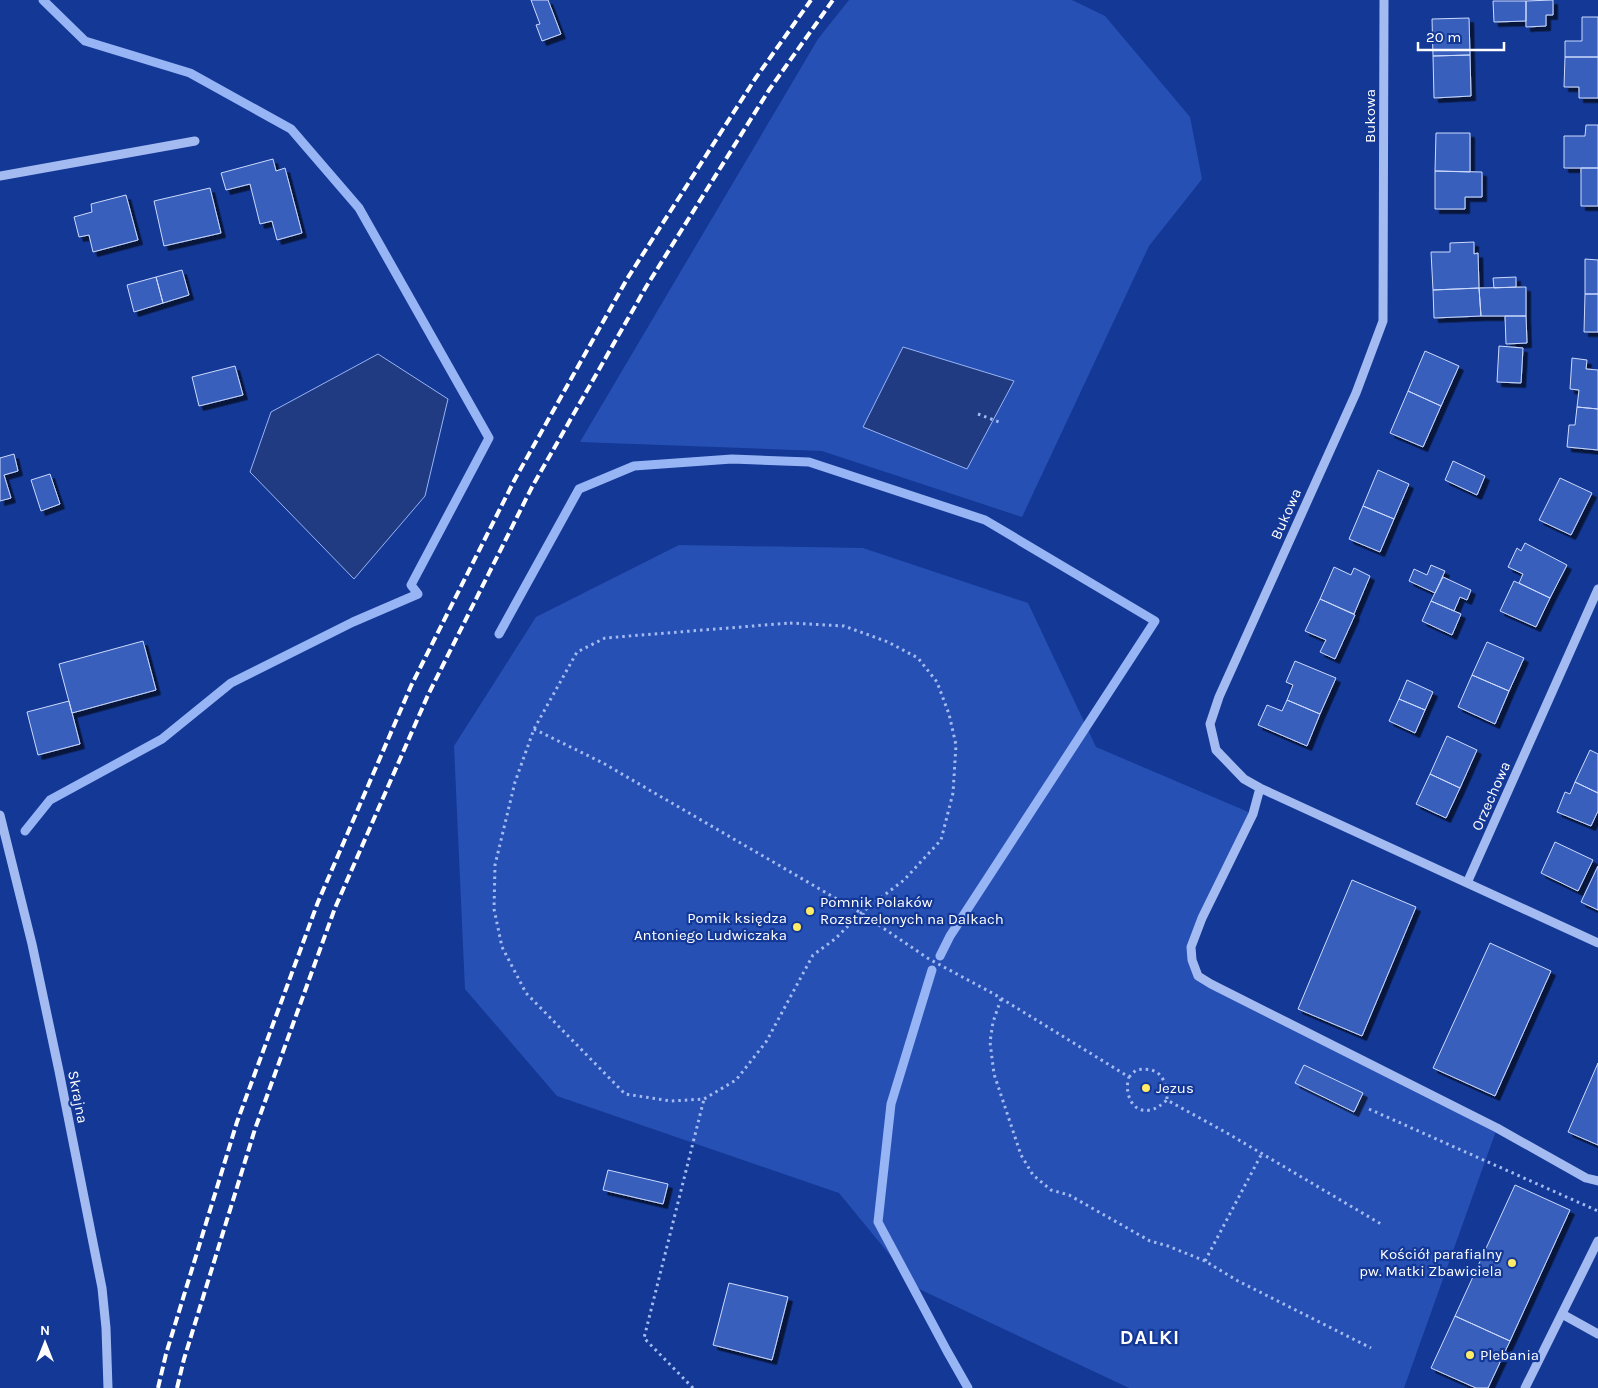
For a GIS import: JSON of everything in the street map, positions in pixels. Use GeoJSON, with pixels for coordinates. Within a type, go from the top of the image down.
{"type":"FeatureCollection","features":[{"type":"Feature","properties":{"kind":"street","name":"Bukowa"},"geometry":{"type":"LineString","coordinates":[[1384,0],[1383,321],[1356,393],[1219,697],[1210,724],[1216,750],[1244,779],[1467,883]]}},
{"type":"Feature","properties":{"kind":"street"},"geometry":{"type":"LineString","coordinates":[[0,176],[195,140]]}},
{"type":"Feature","properties":{"kind":"street","name":"Orzechowa"},"geometry":{"type":"LineString","coordinates":[[1467,883],[1598,589]]}},
{"type":"Feature","properties":{"kind":"street"},"geometry":{"type":"LineString","coordinates":[[1260,788],[1253,814],[1202,918],[1191,947],[1192,960],[1198,976],[1497,1128],[1586,1178],[1598,1181]]}},
{"type":"Feature","properties":{"kind":"street","name":"Skrajna"},"geometry":{"type":"LineString","coordinates":[[0,815],[36,964],[100,1278],[106,1328],[108,1388]]}},
{"type":"Feature","properties":{"kind":"street"},"geometry":{"type":"LineString","coordinates":[[1467,883],[1598,943]]}},
{"type":"Feature","properties":{"kind":"street"},"geometry":{"type":"LineString","coordinates":[[1526,1388],[1598,1241]]}},
{"type":"Feature","properties":{"kind":"street"},"geometry":{"type":"LineString","coordinates":[[1562,1314],[1598,1334]]}},
{"type":"Feature","properties":{"kind":"path"},"geometry":{"type":"LineString","coordinates":[[978,414],[999,422]]}},
{"type":"Feature","properties":{"kind":"path"},"geometry":{"type":"LineString","coordinates":[[790,623],[844,626],[888,642],[918,658],[937,682],[949,714],[956,745],[953,793],[941,840],[904,880],[861,912],[835,939],[813,955],[766,1042],[736,1080],[704,1098],[671,1101],[625,1094],[526,993],[502,947],[494,909],[495,865],[515,782],[534,729],[577,652],[605,638],[790,623]]}},
{"type":"Feature","properties":{"kind":"path"},"geometry":{"type":"LineString","coordinates":[[534,729],[603,763],[861,912],[930,959],[1001,999],[1129,1077]]}},
{"type":"Feature","properties":{"kind":"path"},"geometry":{"type":"LineString","coordinates":[[1001,999],[993,1022],[990,1042],[994,1074],[1021,1155],[1033,1176],[1051,1190],[1069,1195],[1150,1241],[1205,1260],[1238,1281],[1371,1348]]}},
{"type":"Feature","properties":{"kind":"path"},"geometry":{"type":"LineString","coordinates":[[1152,1069],[1164,1082],[1167,1100],[1157,1108],[1149,1111],[1143,1111],[1136,1107],[1130,1101],[1127,1094],[1126,1085],[1129,1077],[1136,1070],[1152,1069]]}},
{"type":"Feature","properties":{"kind":"path"},"geometry":{"type":"LineString","coordinates":[[693,1388],[644,1338],[704,1098]]}},
{"type":"Feature","properties":{"kind":"path"},"geometry":{"type":"LineString","coordinates":[[1167,1100],[1381,1224]]}},
{"type":"Feature","properties":{"kind":"path"},"geometry":{"type":"LineString","coordinates":[[1369,1109],[1598,1211]]}},
{"type":"Feature","properties":{"kind":"path"},"geometry":{"type":"LineString","coordinates":[[1205,1260],[1261,1155]]}},
{"type":"Feature","properties":{"kind":"shaded area"},"geometry":{"type":"Polygon","coordinates":[[[849,0],[1072,0],[1105,16],[1190,117],[1202,179],[1149,246],[1022,517],[822,451],[580,442],[818,39],[849,0]]]}},
{"type":"Feature","properties":{"kind":"shaded area"},"geometry":{"type":"Polygon","coordinates":[[[903,347],[1014,381],[967,469],[863,427],[903,347]]]}},
{"type":"Feature","properties":{"kind":"shaded area"},"geometry":{"type":"Polygon","coordinates":[[[378,354],[448,399],[425,496],[354,579],[250,472],[271,412],[378,354]]]}},
{"type":"Feature","properties":{"kind":"shaded area"},"geometry":{"type":"Polygon","coordinates":[[[679,545],[863,548],[1028,603],[1096,747],[1253,814],[1191,947],[1198,976],[1497,1128],[1404,1388],[1129,1388],[917,1288],[839,1193],[557,1096],[465,989],[454,746],[536,617],[679,545]]]}},
{"type":"Feature","properties":{"kind":"building"},"geometry":{"type":"Polygon","coordinates":[[[531,0],[548,0],[561,34],[542,41],[536,25],[540,24],[531,0]]]}},
{"type":"Feature","properties":{"kind":"building"},"geometry":{"type":"Polygon","coordinates":[[[1553,0],[1553,15],[1546,15],[1546,26],[1526,27],[1526,1],[1553,0]]]}},
{"type":"Feature","properties":{"kind":"building"},"geometry":{"type":"Polygon","coordinates":[[[1493,1],[1526,1],[1526,21],[1494,22],[1493,1]]]}},
{"type":"Feature","properties":{"kind":"building"},"geometry":{"type":"Polygon","coordinates":[[[1582,17],[1598,17],[1598,57],[1565,57],[1565,41],[1582,41],[1582,17]]]}},
{"type":"Feature","properties":{"kind":"building"},"geometry":{"type":"Polygon","coordinates":[[[1469,18],[1470,55],[1433,56],[1432,19],[1469,18]]]}},
{"type":"Feature","properties":{"kind":"building"},"geometry":{"type":"Polygon","coordinates":[[[1470,55],[1471,96],[1434,98],[1433,56],[1470,55]]]}},
{"type":"Feature","properties":{"kind":"building"},"geometry":{"type":"Polygon","coordinates":[[[1565,57],[1598,57],[1598,98],[1579,98],[1579,87],[1564,87],[1565,57]]]}},
{"type":"Feature","properties":{"kind":"building"},"geometry":{"type":"Polygon","coordinates":[[[1586,125],[1598,125],[1598,168],[1564,168],[1564,136],[1585,136],[1586,125]]]}},
{"type":"Feature","properties":{"kind":"building"},"geometry":{"type":"Polygon","coordinates":[[[1436,133],[1470,133],[1470,172],[1435,171],[1436,133]]]}},
{"type":"Feature","properties":{"kind":"building"},"geometry":{"type":"Polygon","coordinates":[[[273,159],[276,171],[285,168],[302,233],[277,240],[272,221],[260,224],[250,184],[226,190],[221,173],[273,159]]]}},
{"type":"Feature","properties":{"kind":"building"},"geometry":{"type":"Polygon","coordinates":[[[1581,168],[1598,168],[1598,206],[1581,206],[1581,168]]]}},
{"type":"Feature","properties":{"kind":"building"},"geometry":{"type":"Polygon","coordinates":[[[1435,171],[1482,172],[1482,197],[1465,197],[1465,209],[1435,209],[1435,171]]]}},
{"type":"Feature","properties":{"kind":"building"},"geometry":{"type":"Polygon","coordinates":[[[210,188],[221,233],[164,246],[154,201],[210,188]]]}},
{"type":"Feature","properties":{"kind":"building"},"geometry":{"type":"Polygon","coordinates":[[[126,195],[138,240],[93,252],[89,235],[79,237],[74,217],[92,212],[91,204],[126,195]]]}},
{"type":"Feature","properties":{"kind":"building"},"geometry":{"type":"Polygon","coordinates":[[[1474,242],[1474,254],[1478,253],[1479,288],[1433,290],[1431,252],[1450,252],[1450,243],[1474,242]]]}},
{"type":"Feature","properties":{"kind":"building"},"geometry":{"type":"Polygon","coordinates":[[[1585,259],[1598,260],[1598,294],[1585,294],[1585,259]]]}},
{"type":"Feature","properties":{"kind":"building"},"geometry":{"type":"Polygon","coordinates":[[[182,270],[189,295],[163,303],[156,277],[182,270]]]}},
{"type":"Feature","properties":{"kind":"building"},"geometry":{"type":"Polygon","coordinates":[[[156,277],[163,303],[134,312],[127,285],[156,277]]]}},
{"type":"Feature","properties":{"kind":"building"},"geometry":{"type":"Polygon","coordinates":[[[1516,277],[1516,287],[1494,288],[1493,278],[1516,277]]]}},
{"type":"Feature","properties":{"kind":"building"},"geometry":{"type":"Polygon","coordinates":[[[1526,287],[1526,316],[1481,316],[1479,288],[1526,287]]]}},
{"type":"Feature","properties":{"kind":"building"},"geometry":{"type":"Polygon","coordinates":[[[1479,288],[1481,316],[1434,318],[1433,290],[1479,288]]]}},
{"type":"Feature","properties":{"kind":"building"},"geometry":{"type":"Polygon","coordinates":[[[1585,294],[1598,294],[1598,332],[1584,332],[1585,294]]]}},
{"type":"Feature","properties":{"kind":"building"},"geometry":{"type":"Polygon","coordinates":[[[1505,316],[1526,316],[1527,343],[1506,344],[1505,316]]]}},
{"type":"Feature","properties":{"kind":"building"},"geometry":{"type":"Polygon","coordinates":[[[1499,346],[1523,348],[1521,383],[1497,382],[1499,346]]]}},
{"type":"Feature","properties":{"kind":"building"},"geometry":{"type":"Polygon","coordinates":[[[1425,351],[1459,366],[1441,406],[1408,391],[1425,351]]]}},
{"type":"Feature","properties":{"kind":"building"},"geometry":{"type":"Polygon","coordinates":[[[1572,358],[1587,360],[1586,369],[1598,370],[1598,409],[1577,407],[1579,390],[1570,389],[1572,358]]]}},
{"type":"Feature","properties":{"kind":"building"},"geometry":{"type":"Polygon","coordinates":[[[235,366],[243,395],[199,406],[192,377],[235,366]]]}},
{"type":"Feature","properties":{"kind":"building"},"geometry":{"type":"Polygon","coordinates":[[[1408,391],[1441,406],[1423,447],[1390,433],[1408,391]]]}},
{"type":"Feature","properties":{"kind":"building"},"geometry":{"type":"Polygon","coordinates":[[[1577,407],[1598,409],[1598,450],[1567,447],[1569,425],[1575,425],[1577,407]]]}},
{"type":"Feature","properties":{"kind":"building"},"geometry":{"type":"Polygon","coordinates":[[[14,454],[18,471],[4,475],[11,498],[0,501],[0,458],[14,454]]]}},
{"type":"Feature","properties":{"kind":"building"},"geometry":{"type":"Polygon","coordinates":[[[1453,461],[1485,476],[1477,495],[1445,480],[1453,461]]]}},
{"type":"Feature","properties":{"kind":"building"},"geometry":{"type":"Polygon","coordinates":[[[1378,470],[1409,484],[1394,519],[1363,506],[1378,470]]]}},
{"type":"Feature","properties":{"kind":"building"},"geometry":{"type":"Polygon","coordinates":[[[50,474],[60,504],[41,511],[31,480],[50,474]]]}},
{"type":"Feature","properties":{"kind":"building"},"geometry":{"type":"Polygon","coordinates":[[[1560,478],[1592,493],[1571,535],[1539,520],[1560,478]]]}},
{"type":"Feature","properties":{"kind":"building"},"geometry":{"type":"Polygon","coordinates":[[[1363,506],[1394,519],[1380,552],[1349,539],[1363,506]]]}},
{"type":"Feature","properties":{"kind":"building"},"geometry":{"type":"Polygon","coordinates":[[[1525,543],[1567,565],[1550,598],[1519,583],[1523,574],[1508,567],[1517,548],[1521,551],[1525,543]]]}},
{"type":"Feature","properties":{"kind":"building"},"geometry":{"type":"Polygon","coordinates":[[[1431,565],[1445,571],[1435,593],[1409,581],[1414,569],[1427,575],[1431,565]]]}},
{"type":"Feature","properties":{"kind":"building"},"geometry":{"type":"Polygon","coordinates":[[[1334,567],[1351,575],[1354,568],[1370,576],[1354,614],[1320,599],[1334,567]]]}},
{"type":"Feature","properties":{"kind":"building"},"geometry":{"type":"Polygon","coordinates":[[[1443,577],[1471,590],[1467,600],[1460,597],[1454,611],[1431,601],[1443,577]]]}},
{"type":"Feature","properties":{"kind":"building"},"geometry":{"type":"Polygon","coordinates":[[[1514,581],[1550,598],[1536,627],[1500,611],[1514,581]]]}},
{"type":"Feature","properties":{"kind":"building"},"geometry":{"type":"Polygon","coordinates":[[[1320,599],[1355,615],[1335,659],[1320,652],[1326,640],[1305,631],[1320,599]]]}},
{"type":"Feature","properties":{"kind":"building"},"geometry":{"type":"Polygon","coordinates":[[[1431,601],[1461,614],[1452,635],[1422,621],[1431,601]]]}},
{"type":"Feature","properties":{"kind":"building"},"geometry":{"type":"Polygon","coordinates":[[[143,641],[156,690],[72,713],[59,664],[143,641]]]}},
{"type":"Feature","properties":{"kind":"building"},"geometry":{"type":"Polygon","coordinates":[[[1487,642],[1524,658],[1509,691],[1472,675],[1487,642]]]}},
{"type":"Feature","properties":{"kind":"building"},"geometry":{"type":"Polygon","coordinates":[[[1295,661],[1336,678],[1320,714],[1287,700],[1293,685],[1286,682],[1295,661]]]}},
{"type":"Feature","properties":{"kind":"building"},"geometry":{"type":"Polygon","coordinates":[[[1472,675],[1509,691],[1495,724],[1458,707],[1472,675]]]}},
{"type":"Feature","properties":{"kind":"building"},"geometry":{"type":"Polygon","coordinates":[[[1407,680],[1433,692],[1425,710],[1399,699],[1407,680]]]}},
{"type":"Feature","properties":{"kind":"building"},"geometry":{"type":"Polygon","coordinates":[[[1399,699],[1425,710],[1415,733],[1389,721],[1399,699]]]}},
{"type":"Feature","properties":{"kind":"building"},"geometry":{"type":"Polygon","coordinates":[[[1287,700],[1320,714],[1307,746],[1258,725],[1267,705],[1282,711],[1287,700]]]}},
{"type":"Feature","properties":{"kind":"building"},"geometry":{"type":"Polygon","coordinates":[[[69,701],[80,744],[38,755],[27,712],[69,701]]]}},
{"type":"Feature","properties":{"kind":"building"},"geometry":{"type":"Polygon","coordinates":[[[1447,736],[1477,750],[1460,788],[1430,774],[1447,736]]]}},
{"type":"Feature","properties":{"kind":"building"},"geometry":{"type":"Polygon","coordinates":[[[1590,750],[1598,754],[1598,793],[1575,782],[1590,750]]]}},
{"type":"Feature","properties":{"kind":"building"},"geometry":{"type":"Polygon","coordinates":[[[1430,774],[1460,788],[1446,818],[1416,804],[1430,774]]]}},
{"type":"Feature","properties":{"kind":"building"},"geometry":{"type":"Polygon","coordinates":[[[1575,782],[1598,793],[1598,811],[1591,826],[1557,812],[1565,792],[1570,794],[1575,782]]]}},
{"type":"Feature","properties":{"kind":"building"},"geometry":{"type":"Polygon","coordinates":[[[1555,842],[1593,860],[1578,891],[1541,873],[1555,842]]]}},
{"type":"Feature","properties":{"kind":"building"},"geometry":{"type":"Polygon","coordinates":[[[1598,866],[1598,910],[1581,902],[1598,866]]]}},
{"type":"Feature","properties":{"kind":"building"},"geometry":{"type":"Polygon","coordinates":[[[1352,880],[1416,907],[1362,1036],[1298,1009],[1352,880]]]}},
{"type":"Feature","properties":{"kind":"building"},"geometry":{"type":"Polygon","coordinates":[[[1490,943],[1551,971],[1495,1096],[1433,1068],[1490,943]]]}},
{"type":"Feature","properties":{"kind":"building"},"geometry":{"type":"Polygon","coordinates":[[[1598,1063],[1598,1145],[1568,1132],[1598,1063]]]}},
{"type":"Feature","properties":{"kind":"building"},"geometry":{"type":"Polygon","coordinates":[[[1304,1065],[1363,1093],[1354,1112],[1295,1083],[1304,1065]]]}},
{"type":"Feature","properties":{"kind":"building"},"geometry":{"type":"Polygon","coordinates":[[[608,1170],[668,1184],[663,1204],[603,1190],[608,1170]]]}},
{"type":"Feature","properties":{"kind":"building","name":"Kościół parafialny pw. Matki Zbawiciela"},"geometry":{"type":"Polygon","coordinates":[[[1515,1185],[1570,1210],[1510,1341],[1455,1316],[1515,1185]]]}},
{"type":"Feature","properties":{"kind":"building"},"geometry":{"type":"Polygon","coordinates":[[[729,1283],[788,1297],[772,1360],[713,1345],[729,1283]]]}},
{"type":"Feature","properties":{"kind":"building","name":"Plebania"},"geometry":{"type":"Polygon","coordinates":[[[1455,1316],[1510,1341],[1488,1388],[1476,1388],[1431,1368],[1455,1316]]]}},
{"type":"Feature","properties":{"kind":"waterway"},"geometry":{"type":"LineString","coordinates":[[25,831],[50,800],[162,739],[231,683],[353,622],[418,594],[411,585],[489,438],[359,208],[291,129],[190,73],[85,41],[43,0]]}},
{"type":"Feature","properties":{"kind":"waterway"},"geometry":{"type":"LineString","coordinates":[[499,634],[579,489],[634,466],[732,459],[809,462],[985,520],[1155,621],[950,936],[940,956]]}},
{"type":"Feature","properties":{"kind":"waterway"},"geometry":{"type":"LineString","coordinates":[[932,970],[891,1104],[878,1222],[968,1388]]}},
{"type":"Feature","properties":{"kind":"railway"},"geometry":{"type":"LineString","coordinates":[[158,1388],[166,1354],[237,1122],[318,902],[411,686],[515,479],[627,279],[755,79],[811,0]]}},
{"type":"Feature","properties":{"kind":"railway"},"geometry":{"type":"LineString","coordinates":[[177,1388],[184,1359],[255,1129],[335,908],[428,695],[532,487],[646,287],[769,90],[833,0]]}},
{"type":"Feature","properties":{"kind":"place","name":"Pomnik Polaków Rozstrzelonych na Dalkach"},"geometry":{"type":"Point","coordinates":[810,911]}},
{"type":"Feature","properties":{"kind":"place","name":"Pomik księdza Antoniego Ludwiczaka"},"geometry":{"type":"Point","coordinates":[797,927]}},
{"type":"Feature","properties":{"kind":"place","name":"Jezus"},"geometry":{"type":"Point","coordinates":[1146,1088]}},
{"type":"Feature","properties":{"kind":"place","name":"Kościół parafialny pw. Matki Zbawiciela"},"geometry":{"type":"Point","coordinates":[1512,1263]}},
{"type":"Feature","properties":{"kind":"place","name":"Plebania"},"geometry":{"type":"Point","coordinates":[1470,1355]}},
{"type":"Feature","properties":{"kind":"district","name":"DALKI"},"geometry":{"type":"Point","coordinates":[1150,1337]}}]}
